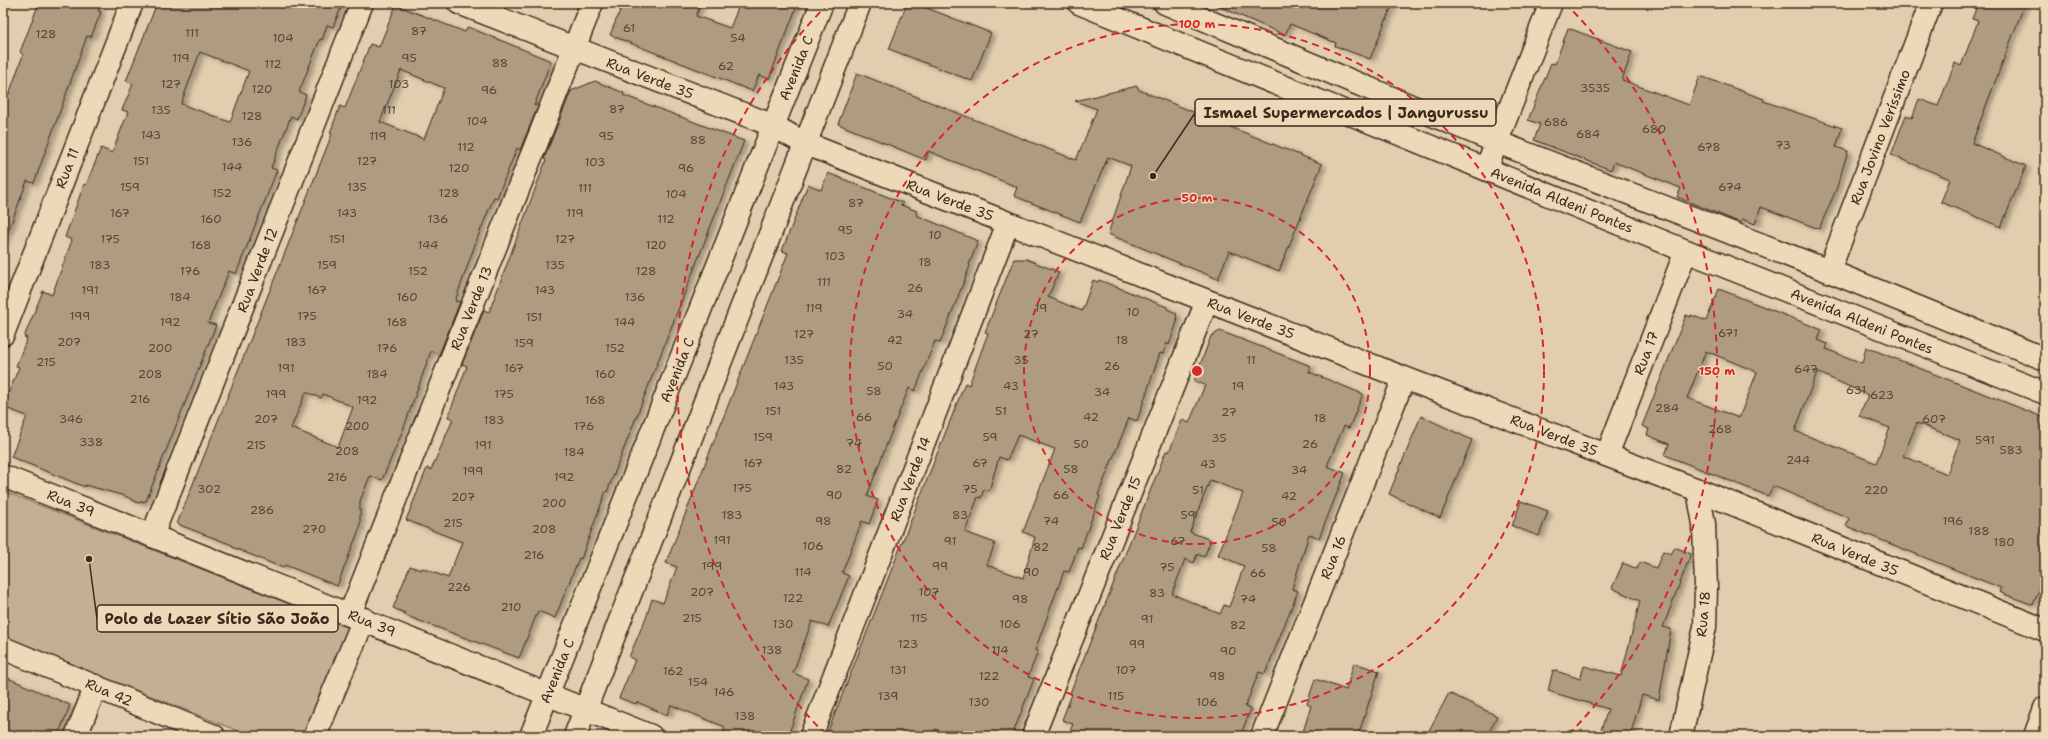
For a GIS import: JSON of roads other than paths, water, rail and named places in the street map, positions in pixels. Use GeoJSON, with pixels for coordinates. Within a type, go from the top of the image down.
{"type":"FeatureCollection","features":[{"type":"Feature","properties":{"kind":"street","name":"Rua 11"},"geometry":{"type":"LineString","coordinates":[[3,334],[132,3]]}},
{"type":"Feature","properties":{"kind":"street","name":"Rua Verde 12"},"geometry":{"type":"LineString","coordinates":[[152,536],[362,3]]}},
{"type":"Feature","properties":{"kind":"street","name":"Rua Verde 35"},"geometry":{"type":"LineString","coordinates":[[459,3],[774,126],[804,143],[1404,378],[1698,490],[2044,626]]}},
{"type":"Feature","properties":{"kind":"street","name":"Rua Verde 13"},"geometry":{"type":"LineString","coordinates":[[315,736],[357,617],[592,3]]}},
{"type":"Feature","properties":{"kind":"street","name":"Avenida C"},"geometry":{"type":"LineString","coordinates":[[531,736],[822,3]]}},
{"type":"Feature","properties":{"kind":"street"},"geometry":{"type":"LineString","coordinates":[[576,736],[804,143],[860,3]]}},
{"type":"Feature","properties":{"kind":"street","name":"Avenida Aldeni Pontes"},"geometry":{"type":"LineString","coordinates":[[1079,3],[1686,251],[2045,393]]}},
{"type":"Feature","properties":{"kind":"street"},"geometry":{"type":"LineString","coordinates":[[1165,3],[1497,142],[1829,271],[2045,359]]}},
{"type":"Feature","properties":{"kind":"street"},"geometry":{"type":"LineString","coordinates":[[1486,169],[1551,3]]}},
{"type":"Feature","properties":{"kind":"street","name":"Rua Jovino Veríssimo"},"geometry":{"type":"LineString","coordinates":[[1829,271],[1931,3]]}},
{"type":"Feature","properties":{"kind":"street","name":"Rua Verde 14"},"geometry":{"type":"LineString","coordinates":[[811,736],[1008,223]]}},
{"type":"Feature","properties":{"kind":"street","name":"Rua 17"},"geometry":{"type":"LineString","coordinates":[[1607,455],[1686,251]]}},
{"type":"Feature","properties":{"kind":"street","name":"Rua Verde 15"},"geometry":{"type":"LineString","coordinates":[[1033,736],[1207,301]]}},
{"type":"Feature","properties":{"kind":"street","name":"Rua 16"},"geometry":{"type":"LineString","coordinates":[[1262,736],[1404,378]]}},
{"type":"Feature","properties":{"kind":"street","name":"Rua 39"},"geometry":{"type":"LineString","coordinates":[[3,476],[651,736]]}},
{"type":"Feature","properties":{"kind":"street","name":"Rua 18"},"geometry":{"type":"LineString","coordinates":[[1681,736],[1704,627],[1706,588],[1704,524],[1698,490]]}},
{"type":"Feature","properties":{"kind":"street","name":"Rua 42"},"geometry":{"type":"LineString","coordinates":[[3,648],[214,736]]}},
{"type":"Feature","properties":{"kind":"street"},"geometry":{"type":"LineString","coordinates":[[76,736],[96,686]]}},
{"type":"Feature","properties":{"kind":"street"},"geometry":{"type":"LineString","coordinates":[[2035,736],[2045,708]]}},
{"type":"Feature","properties":{"kind":"place","name":"Ismael Supermercados | Jangurussu"},"geometry":{"type":"Point","coordinates":[1153,176]}},
{"type":"Feature","properties":{"kind":"place","name":"Polo de Lazer Sítio São João"},"geometry":{"type":"Point","coordinates":[89,559]}}]}
